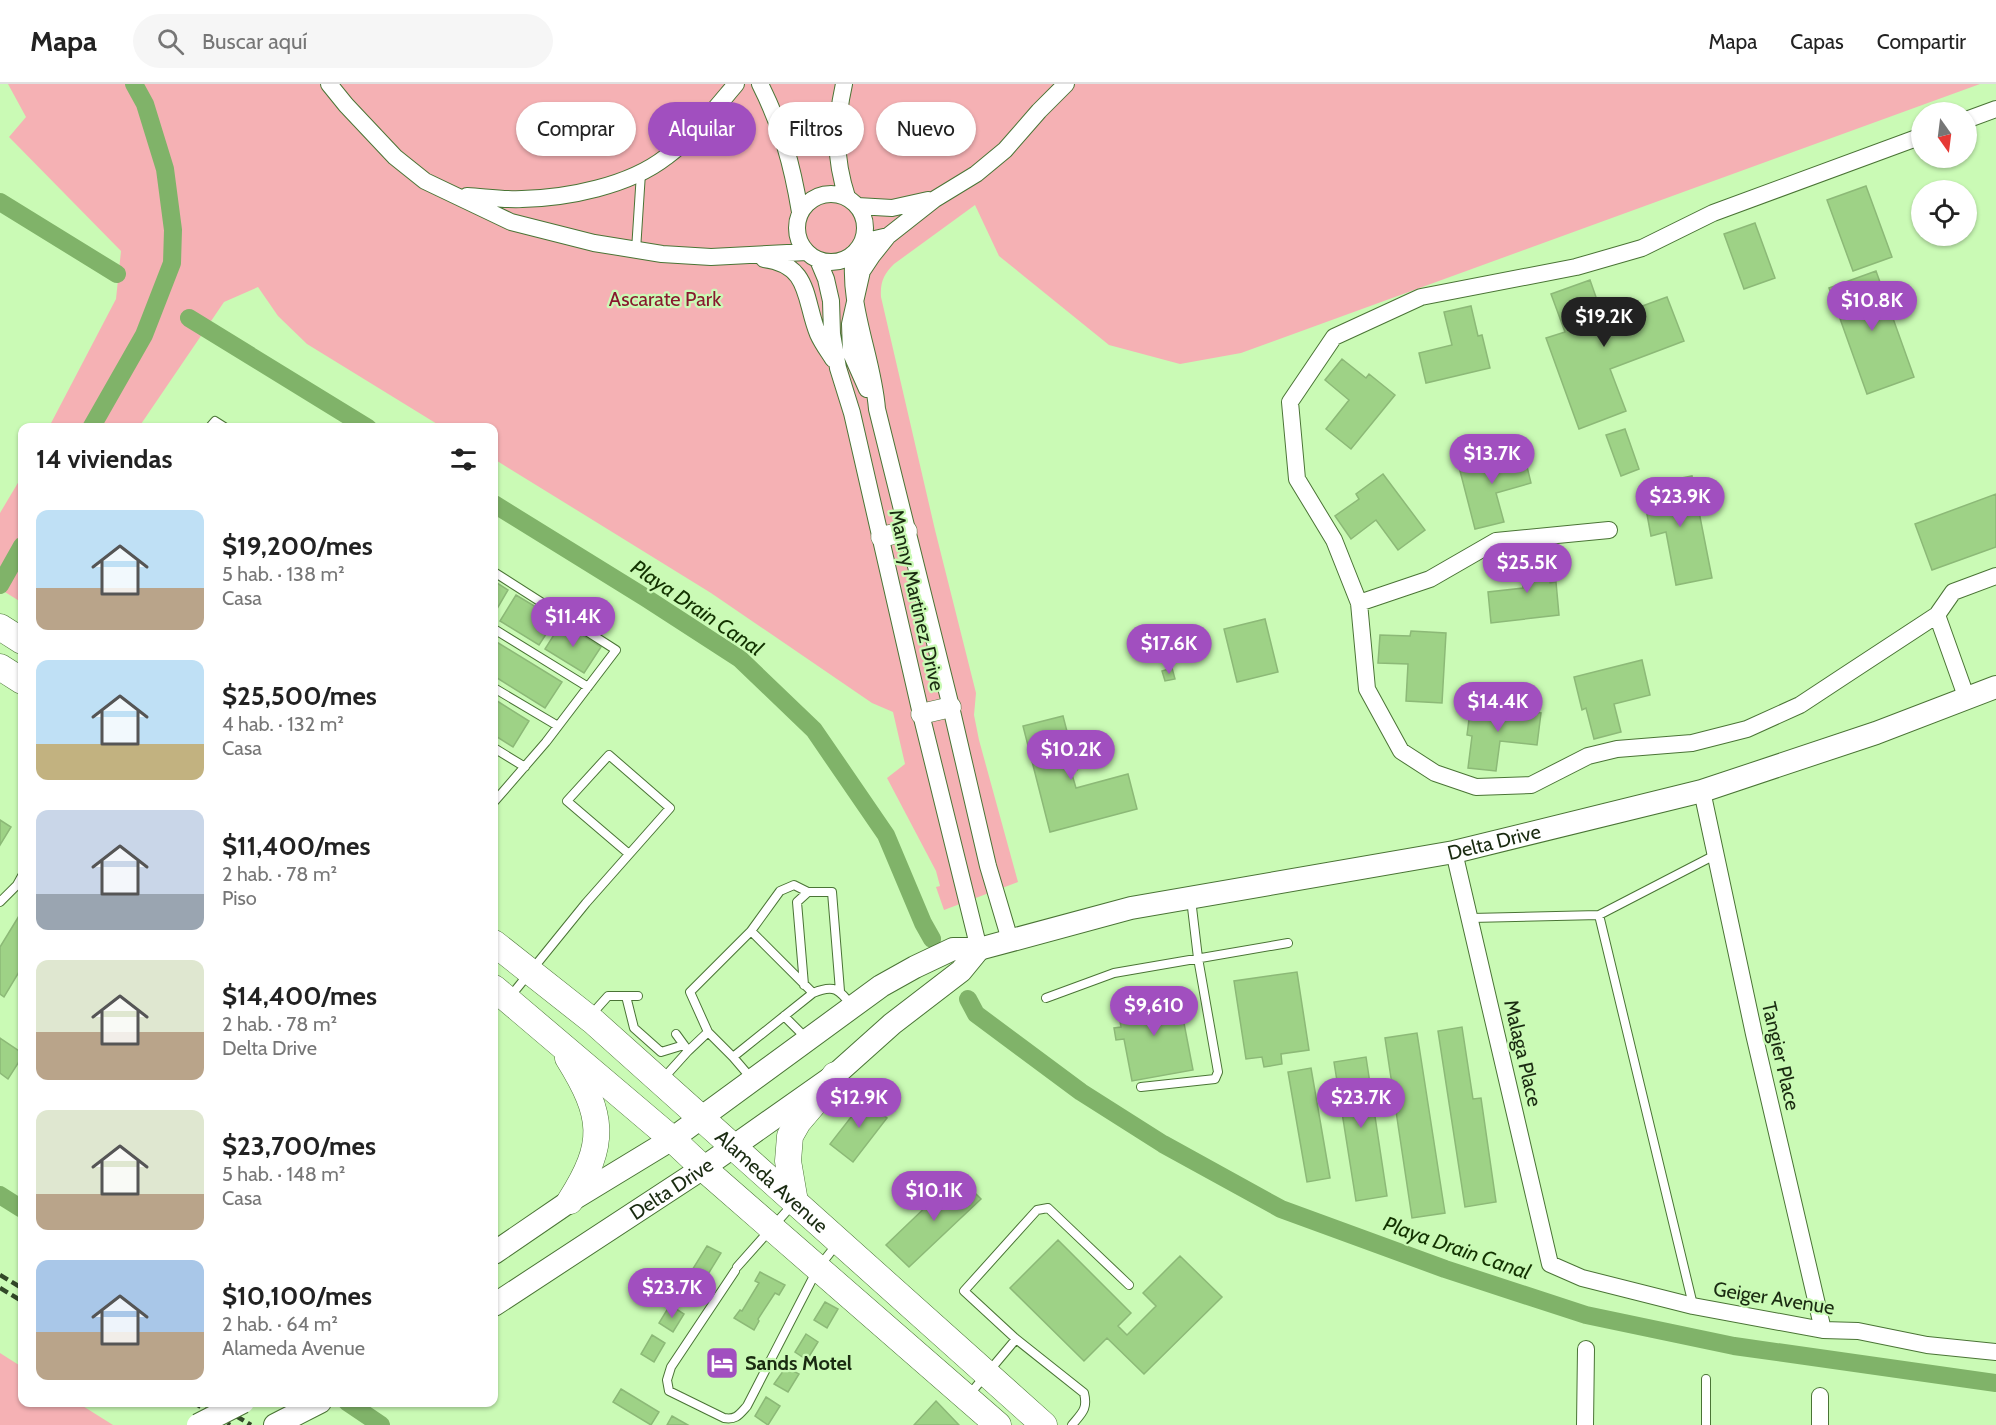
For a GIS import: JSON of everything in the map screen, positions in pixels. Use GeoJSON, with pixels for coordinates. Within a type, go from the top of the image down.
{"type":"FeatureCollection","features":[{"type":"Feature","properties":{"kind":"main road"},"geometry":{"type":"LineString","coordinates":[[0,627],[18,638]]}},
{"type":"Feature","properties":{"kind":"main road"},"geometry":{"type":"LineString","coordinates":[[0,667],[18,678]]}},
{"type":"Feature","properties":{"kind":"main road","name":"Delta Drive"},"geometry":{"type":"LineString","coordinates":[[498,1250],[570,1201],[703,1118],[808,1040],[851,1000],[953,949],[979,949],[1131,908],[1454,852],[1702,791],[1876,734],[1996,687]]}},
{"type":"Feature","properties":{"kind":"main road","name":"Alameda Avenue"},"geometry":{"type":"LineString","coordinates":[[498,946],[589,1018],[661,1081],[1044,1425]]}},
{"type":"Feature","properties":{"kind":"main road","name":"Delta Drive"},"geometry":{"type":"LineString","coordinates":[[498,1302],[704,1168],[835,1074],[882,1033],[961,971],[979,949]]}},
{"type":"Feature","properties":{"kind":"main road","name":"Alameda Avenue"},"geometry":{"type":"LineString","coordinates":[[501,993],[672,1139],[998,1425]]}},
{"type":"Feature","properties":{"kind":"main road"},"geometry":{"type":"LineString","coordinates":[[851,1000],[882,1033]]}},
{"type":"Feature","properties":{"kind":"main road"},"geometry":{"type":"LineString","coordinates":[[557,1040],[594,1107],[597,1124],[593,1156],[584,1179],[570,1201]]}},
{"type":"Feature","properties":{"kind":"main road"},"geometry":{"type":"LineString","coordinates":[[795,1202],[788,1161],[790,1136],[835,1074]]}},
{"type":"Feature","properties":{"kind":"main road"},"geometry":{"type":"LineString","coordinates":[[198,1425],[233,1407]]}},
{"type":"Feature","properties":{"kind":"main road"},"geometry":{"type":"LineString","coordinates":[[275,1425],[310,1407]]}},
{"type":"Feature","properties":{"kind":"street"},"geometry":{"type":"LineString","coordinates":[[329,84],[395,158],[425,181],[511,222],[594,243],[662,254],[701,256],[812,256],[837,261],[858,248],[888,236]]}},
{"type":"Feature","properties":{"kind":"street"},"geometry":{"type":"LineString","coordinates":[[457,196],[520,200],[557,197],[610,184],[641,173],[665,158],[689,138],[736,84]]}},
{"type":"Feature","properties":{"kind":"street"},"geometry":{"type":"LineString","coordinates":[[760,84],[784,140],[794,174],[800,212]]}},
{"type":"Feature","properties":{"kind":"street"},"geometry":{"type":"LineString","coordinates":[[844,84],[836,139],[838,161],[852,202],[865,223],[865,233],[858,248]]}},
{"type":"Feature","properties":{"kind":"street"},"geometry":{"type":"LineString","coordinates":[[855,300],[862,271],[888,236],[935,199],[976,174],[1005,150],[1066,84]]}},
{"type":"Feature","properties":{"kind":"street"},"geometry":{"type":"LineString","coordinates":[[1977,116],[1996,109]]}},
{"type":"Feature","properties":{"kind":"street"},"geometry":{"type":"LineString","coordinates":[[1911,140],[1713,213],[1642,248],[1576,267],[1421,297],[1334,337],[1290,402],[1297,479],[1334,540],[1359,603],[1367,689],[1401,751],[1435,773],[1476,787],[1531,785],[1588,756],[1617,749],[1692,742],[1747,729],[1800,705],[1937,615],[1953,592],[1996,576]]}},
{"type":"Feature","properties":{"kind":"street"},"geometry":{"type":"LineString","coordinates":[[812,256],[800,244],[796,233],[796,222],[800,212],[815,197],[837,194],[852,202],[892,208],[935,199]]}},
{"type":"Feature","properties":{"kind":"street","name":"Manny Martinez Drive"},"geometry":{"type":"LineString","coordinates":[[858,248],[852,269],[855,300],[877,409],[951,707],[987,866],[1010,940]]}},
{"type":"Feature","properties":{"kind":"street"},"geometry":{"type":"LineString","coordinates":[[743,256],[784,264],[796,272],[805,286],[818,334],[838,368]]}},
{"type":"Feature","properties":{"kind":"street","name":"Manny Martinez Drive"},"geometry":{"type":"LineString","coordinates":[[812,256],[826,279],[831,301],[832,334],[838,368],[852,413],[921,714],[979,949]]}},
{"type":"Feature","properties":{"kind":"street"},"geometry":{"type":"LineString","coordinates":[[1359,603],[1430,579],[1496,541],[1609,530]]}},
{"type":"Feature","properties":{"kind":"street"},"geometry":{"type":"LineString","coordinates":[[881,537],[907,531]]}},
{"type":"Feature","properties":{"kind":"street"},"geometry":{"type":"LineString","coordinates":[[1937,615],[1967,699]]}},
{"type":"Feature","properties":{"kind":"street"},"geometry":{"type":"LineString","coordinates":[[921,714],[951,707]]}},
{"type":"Feature","properties":{"kind":"street","name":"Tangier Place"},"geometry":{"type":"LineString","coordinates":[[1702,791],[1823,1330]]}},
{"type":"Feature","properties":{"kind":"street","name":"Malaga Place"},"geometry":{"type":"LineString","coordinates":[[1454,852],[1550,1264]]}},
{"type":"Feature","properties":{"kind":"street","name":"Geiger Avenue"},"geometry":{"type":"LineString","coordinates":[[1550,1264],[1582,1278],[1693,1306],[1823,1330],[1858,1331],[1927,1345],[1996,1352]]}},
{"type":"Feature","properties":{"kind":"street"},"geometry":{"type":"LineString","coordinates":[[1585,1425],[1586,1349]]}},
{"type":"Feature","properties":{"kind":"street"},"geometry":{"type":"LineString","coordinates":[[1820,1396],[1820,1425]]}},
{"type":"Feature","properties":{"kind":"lane"},"geometry":{"type":"LineString","coordinates":[[636,250],[641,173]]}},
{"type":"Feature","properties":{"kind":"lane"},"geometry":{"type":"LineString","coordinates":[[498,575],[616,650],[558,726],[498,797]]}},
{"type":"Feature","properties":{"kind":"lane"},"geometry":{"type":"LineString","coordinates":[[498,631],[588,687]]}},
{"type":"Feature","properties":{"kind":"lane"},"geometry":{"type":"LineString","coordinates":[[498,690],[558,726]]}},
{"type":"Feature","properties":{"kind":"lane"},"geometry":{"type":"LineString","coordinates":[[498,750],[525,767]]}},
{"type":"Feature","properties":{"kind":"lane"},"geometry":{"type":"LineString","coordinates":[[501,993],[529,973],[670,808],[609,755],[567,801],[629,854]]}},
{"type":"Feature","properties":{"kind":"lane"},"geometry":{"type":"LineString","coordinates":[[1471,918],[1599,915],[1715,855]]}},
{"type":"Feature","properties":{"kind":"lane"},"geometry":{"type":"LineString","coordinates":[[0,902],[18,883]]}},
{"type":"Feature","properties":{"kind":"lane"},"geometry":{"type":"LineString","coordinates":[[753,1080],[708,1032],[687,992],[751,931],[780,891],[794,885],[808,892],[832,892],[851,1000]]}},
{"type":"Feature","properties":{"kind":"lane"},"geometry":{"type":"LineString","coordinates":[[804,985],[797,902],[808,892]]}},
{"type":"Feature","properties":{"kind":"lane"},"geometry":{"type":"LineString","coordinates":[[1141,1087],[1215,1079],[1218,1072],[1198,958],[1191,898]]}},
{"type":"Feature","properties":{"kind":"lane"},"geometry":{"type":"LineString","coordinates":[[1599,915],[1693,1306]]}},
{"type":"Feature","properties":{"kind":"lane"},"geometry":{"type":"LineString","coordinates":[[751,931],[813,993]]}},
{"type":"Feature","properties":{"kind":"lane"},"geometry":{"type":"LineString","coordinates":[[1046,998],[1114,973],[1288,943]]}},
{"type":"Feature","properties":{"kind":"lane"},"geometry":{"type":"LineString","coordinates":[[732,1057],[813,993],[826,987],[851,1000]]}},
{"type":"Feature","properties":{"kind":"lane"},"geometry":{"type":"LineString","coordinates":[[589,1018],[608,996],[638,996]]}},
{"type":"Feature","properties":{"kind":"lane"},"geometry":{"type":"LineString","coordinates":[[626,996],[634,1028],[661,1052],[686,1048]]}},
{"type":"Feature","properties":{"kind":"lane"},"geometry":{"type":"LineString","coordinates":[[784,1016],[808,1040]]}},
{"type":"Feature","properties":{"kind":"lane"},"geometry":{"type":"LineString","coordinates":[[661,1081],[686,1048],[708,1032]]}},
{"type":"Feature","properties":{"kind":"lane"},"geometry":{"type":"LineString","coordinates":[[676,1034],[686,1048]]}},
{"type":"Feature","properties":{"kind":"lane"},"geometry":{"type":"LineString","coordinates":[[795,1202],[736,1269],[671,1367],[667,1380],[669,1391],[724,1418],[733,1420],[738,1416],[747,1406],[818,1268],[839,1241]]}},
{"type":"Feature","properties":{"kind":"lane"},"geometry":{"type":"LineString","coordinates":[[1072,1425],[1083,1412],[1087,1402],[1084,1393],[1016,1339],[964,1291],[1037,1210],[1048,1208],[1129,1285]]}},
{"type":"Feature","properties":{"kind":"lane"},"geometry":{"type":"LineString","coordinates":[[966,1398],[1016,1339]]}},
{"type":"Feature","properties":{"kind":"lane"},"geometry":{"type":"LineString","coordinates":[[1706,1379],[1706,1425]]}},
{"type":"Feature","properties":{"kind":"green space","name":"Ascarate Park"},"geometry":{"type":"Polygon","coordinates":[[[8,84],[1980,84],[1931,102],[1911,102],[1911,109],[1241,353],[1180,364],[1109,345],[999,256],[975,205],[894,264],[883,279],[881,297],[935,530],[976,693],[974,715],[979,740],[1018,882],[944,910],[936,887],[940,886],[936,871],[887,778],[905,764],[893,712],[872,703],[711,593],[498,461],[498,423],[435,423],[307,344],[278,316],[258,287],[224,302],[142,423],[51,423],[116,299],[121,251],[9,137],[26,117],[8,84]]]}},
{"type":"Feature","properties":{"kind":"green space"},"geometry":{"type":"Polygon","coordinates":[[[18,483],[18,600],[0,589],[0,513],[18,483]]]}},
{"type":"Feature","properties":{"kind":"green space"},"geometry":{"type":"Polygon","coordinates":[[[0,1353],[18,1364],[18,1407],[84,1407],[113,1425],[0,1425],[0,1353]]]}},
{"type":"Feature","properties":{"kind":"building"},"geometry":{"type":"Polygon","coordinates":[[[1866,186],[1892,257],[1853,271],[1827,200],[1866,186]]]}},
{"type":"Feature","properties":{"kind":"building"},"geometry":{"type":"Polygon","coordinates":[[[1755,223],[1775,278],[1744,289],[1724,234],[1755,223]]]}},
{"type":"Feature","properties":{"kind":"building"},"geometry":{"type":"Polygon","coordinates":[[[1876,271],[1914,377],[1867,394],[1829,288],[1876,271]]]}},
{"type":"Feature","properties":{"kind":"building"},"geometry":{"type":"Polygon","coordinates":[[[1590,280],[1604,320],[1667,297],[1684,341],[1610,369],[1626,411],[1579,429],[1546,338],[1565,332],[1551,294],[1590,280]]]}},
{"type":"Feature","properties":{"kind":"building"},"geometry":{"type":"Polygon","coordinates":[[[1471,306],[1478,336],[1482,335],[1490,368],[1426,383],[1419,353],[1452,345],[1444,312],[1471,306]]]}},
{"type":"Feature","properties":{"kind":"building"},"geometry":{"type":"Polygon","coordinates":[[[1342,359],[1366,378],[1369,374],[1395,395],[1351,449],[1326,429],[1349,400],[1325,380],[1342,359]]]}},
{"type":"Feature","properties":{"kind":"building"},"geometry":{"type":"Polygon","coordinates":[[[1625,429],[1639,469],[1621,476],[1606,435],[1625,429]]]}},
{"type":"Feature","properties":{"kind":"building"},"geometry":{"type":"Polygon","coordinates":[[[1523,450],[1531,483],[1496,493],[1504,522],[1475,529],[1459,467],[1523,450]]]}},
{"type":"Feature","properties":{"kind":"building"},"geometry":{"type":"Polygon","coordinates":[[[1383,474],[1425,530],[1398,550],[1376,520],[1351,539],[1335,516],[1359,499],[1356,494],[1383,474]]]}},
{"type":"Feature","properties":{"kind":"building"},"geometry":{"type":"Polygon","coordinates":[[[1692,476],[1712,578],[1676,585],[1666,532],[1651,536],[1646,509],[1652,509],[1647,485],[1692,476]]]}},
{"type":"Feature","properties":{"kind":"building"},"geometry":{"type":"Polygon","coordinates":[[[1996,494],[1996,547],[1932,570],[1915,524],[1996,494]]]}},
{"type":"Feature","properties":{"kind":"building"},"geometry":{"type":"Polygon","coordinates":[[[1547,553],[1550,583],[1556,582],[1559,615],[1491,623],[1488,592],[1523,588],[1519,556],[1547,553]]]}},
{"type":"Feature","properties":{"kind":"building"},"geometry":{"type":"Polygon","coordinates":[[[498,584],[508,590],[498,607],[498,584]]]}},
{"type":"Feature","properties":{"kind":"building"},"geometry":{"type":"Polygon","coordinates":[[[516,595],[556,619],[539,645],[500,621],[516,595]]]}},
{"type":"Feature","properties":{"kind":"building"},"geometry":{"type":"Polygon","coordinates":[[[1265,619],[1278,672],[1237,682],[1224,629],[1265,619]]]}},
{"type":"Feature","properties":{"kind":"building"},"geometry":{"type":"Polygon","coordinates":[[[562,622],[601,647],[584,673],[545,649],[562,622]]]}},
{"type":"Feature","properties":{"kind":"building"},"geometry":{"type":"Polygon","coordinates":[[[1411,631],[1446,633],[1442,703],[1406,701],[1408,664],[1378,663],[1380,635],[1410,636],[1411,631]]]}},
{"type":"Feature","properties":{"kind":"building"},"geometry":{"type":"Polygon","coordinates":[[[498,643],[562,682],[545,708],[498,679],[498,643]]]}},
{"type":"Feature","properties":{"kind":"building"},"geometry":{"type":"Polygon","coordinates":[[[1642,660],[1650,695],[1614,704],[1621,732],[1594,739],[1586,708],[1582,710],[1574,677],[1642,660]]]}},
{"type":"Feature","properties":{"kind":"building"},"geometry":{"type":"Polygon","coordinates":[[[1172,668],[1175,679],[1165,681],[1162,671],[1172,668]]]}},
{"type":"Feature","properties":{"kind":"building"},"geometry":{"type":"Polygon","coordinates":[[[498,702],[529,721],[513,747],[498,738],[498,702]]]}},
{"type":"Feature","properties":{"kind":"building"},"geometry":{"type":"Polygon","coordinates":[[[1471,704],[1541,713],[1537,745],[1500,741],[1496,771],[1468,768],[1472,736],[1467,735],[1471,704]]]}},
{"type":"Feature","properties":{"kind":"building"},"geometry":{"type":"Polygon","coordinates":[[[1063,716],[1077,770],[1071,771],[1076,788],[1128,774],[1137,809],[1050,832],[1023,726],[1063,716]]]}},
{"type":"Feature","properties":{"kind":"building"},"geometry":{"type":"Polygon","coordinates":[[[0,820],[11,827],[0,845],[0,820]]]}},
{"type":"Feature","properties":{"kind":"building"},"geometry":{"type":"Polygon","coordinates":[[[18,918],[18,974],[4,997],[0,994],[0,947],[18,918]]]}},
{"type":"Feature","properties":{"kind":"building"},"geometry":{"type":"Polygon","coordinates":[[[1297,972],[1309,1050],[1281,1054],[1282,1064],[1264,1067],[1262,1057],[1246,1059],[1234,981],[1297,972]]]}},
{"type":"Feature","properties":{"kind":"building"},"geometry":{"type":"Polygon","coordinates":[[[1178,992],[1193,1070],[1132,1081],[1124,1039],[1116,1040],[1114,1028],[1121,1027],[1117,1004],[1178,992]]]}},
{"type":"Feature","properties":{"kind":"building"},"geometry":{"type":"Polygon","coordinates":[[[1462,1027],[1473,1099],[1481,1098],[1496,1202],[1465,1207],[1438,1031],[1462,1027]]]}},
{"type":"Feature","properties":{"kind":"building"},"geometry":{"type":"Polygon","coordinates":[[[1417,1033],[1445,1213],[1412,1218],[1385,1038],[1417,1033]]]}},
{"type":"Feature","properties":{"kind":"building"},"geometry":{"type":"Polygon","coordinates":[[[0,1038],[18,1050],[18,1063],[8,1079],[0,1073],[0,1038]]]}},
{"type":"Feature","properties":{"kind":"building"},"geometry":{"type":"Polygon","coordinates":[[[1366,1057],[1387,1196],[1356,1201],[1334,1062],[1366,1057]]]}},
{"type":"Feature","properties":{"kind":"building"},"geometry":{"type":"Polygon","coordinates":[[[1311,1068],[1330,1178],[1307,1182],[1288,1072],[1311,1068]]]}},
{"type":"Feature","properties":{"kind":"building"},"geometry":{"type":"Polygon","coordinates":[[[869,1094],[881,1104],[876,1110],[887,1118],[853,1162],[830,1144],[869,1094]]]}},
{"type":"Feature","properties":{"kind":"building"},"geometry":{"type":"Polygon","coordinates":[[[958,1176],[981,1199],[909,1267],[886,1245],[958,1176]]]}},
{"type":"Feature","properties":{"kind":"building"},"geometry":{"type":"Polygon","coordinates":[[[1058,1240],[1131,1313],[1118,1326],[1127,1335],[1156,1306],[1143,1293],[1180,1256],[1222,1297],[1144,1374],[1107,1338],[1084,1361],[1010,1288],[1058,1240]]]}},
{"type":"Feature","properties":{"kind":"building"},"geometry":{"type":"Polygon","coordinates":[[[707,1246],[721,1253],[691,1302],[678,1293],[707,1246]]]}},
{"type":"Feature","properties":{"kind":"building"},"geometry":{"type":"Polygon","coordinates":[[[760,1272],[785,1285],[779,1295],[775,1293],[758,1319],[754,1330],[734,1318],[740,1310],[742,1311],[759,1283],[755,1281],[760,1272]]]}},
{"type":"Feature","properties":{"kind":"building"},"geometry":{"type":"Polygon","coordinates":[[[825,1302],[838,1309],[827,1328],[814,1320],[825,1302]]]}},
{"type":"Feature","properties":{"kind":"building"},"geometry":{"type":"Polygon","coordinates":[[[670,1305],[684,1314],[673,1332],[659,1323],[670,1305]]]}},
{"type":"Feature","properties":{"kind":"building"},"geometry":{"type":"Polygon","coordinates":[[[806,1334],[818,1342],[807,1360],[795,1352],[806,1334]]]}},
{"type":"Feature","properties":{"kind":"building"},"geometry":{"type":"Polygon","coordinates":[[[652,1335],[665,1343],[654,1362],[641,1354],[652,1335]]]}},
{"type":"Feature","properties":{"kind":"building"},"geometry":{"type":"Polygon","coordinates":[[[786,1367],[799,1374],[788,1392],[774,1384],[786,1367]]]}},
{"type":"Feature","properties":{"kind":"building"},"geometry":{"type":"Polygon","coordinates":[[[621,1389],[659,1412],[651,1425],[613,1402],[621,1389]]]}},
{"type":"Feature","properties":{"kind":"building"},"geometry":{"type":"Polygon","coordinates":[[[766,1397],[780,1406],[768,1425],[755,1416],[766,1397]]]}},
{"type":"Feature","properties":{"kind":"building"},"geometry":{"type":"Polygon","coordinates":[[[936,1401],[959,1425],[914,1425],[936,1401]]]}},
{"type":"Feature","properties":{"kind":"building"},"geometry":{"type":"Polygon","coordinates":[[[672,1416],[679,1420],[688,1425],[667,1425],[672,1416]]]}},
{"type":"Feature","properties":{"kind":"waterway"},"geometry":{"type":"LineString","coordinates":[[94,423],[144,335],[172,263],[173,230],[165,169],[145,104],[134,84]]}},
{"type":"Feature","properties":{"kind":"waterway","name":"Playa Drain Canal"},"geometry":{"type":"LineString","coordinates":[[0,202],[117,274]]}},
{"type":"Feature","properties":{"kind":"waterway","name":"Playa Drain Canal"},"geometry":{"type":"LineString","coordinates":[[189,318],[360,423]]}},
{"type":"Feature","properties":{"kind":"waterway","name":"Playa Drain Canal"},"geometry":{"type":"LineString","coordinates":[[498,506],[740,659],[814,730],[886,835],[932,939]]}},
{"type":"Feature","properties":{"kind":"waterway"},"geometry":{"type":"LineString","coordinates":[[0,585],[18,553]]}},
{"type":"Feature","properties":{"kind":"waterway","name":"Playa Drain Canal"},"geometry":{"type":"LineString","coordinates":[[968,999],[976,1014],[1081,1092],[1163,1144],[1281,1209],[1445,1269],[1586,1315],[1734,1346],[1996,1383]]}},
{"type":"Feature","properties":{"kind":"waterway"},"geometry":{"type":"LineString","coordinates":[[0,1195],[18,1206]]}},
{"type":"Feature","properties":{"kind":"waterway"},"geometry":{"type":"LineString","coordinates":[[354,1407],[381,1425]]}},
{"type":"Feature","properties":{"kind":"railway"},"geometry":{"type":"LineString","coordinates":[[0,1275],[18,1286]]}},
{"type":"Feature","properties":{"kind":"railway"},"geometry":{"type":"LineString","coordinates":[[0,1288],[18,1299]]}},
{"type":"Feature","properties":{"kind":"railway"},"geometry":{"type":"LineString","coordinates":[[201,1407],[230,1425]]}},
{"type":"Feature","properties":{"kind":"railway"},"geometry":{"type":"LineString","coordinates":[[221,1407],[251,1425]]}},
{"type":"Feature","properties":{"kind":"place","name":"Sands Motel"},"geometry":{"type":"Point","coordinates":[722,1363]}}]}
